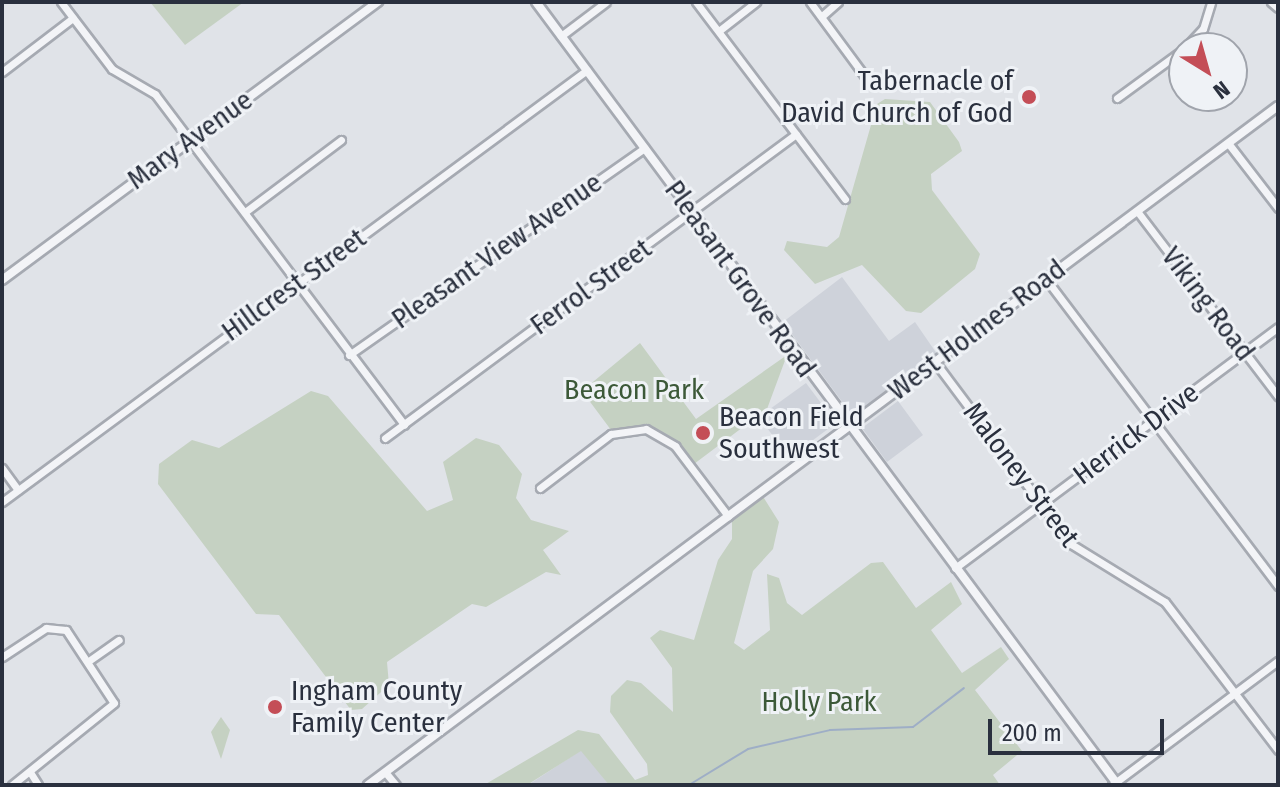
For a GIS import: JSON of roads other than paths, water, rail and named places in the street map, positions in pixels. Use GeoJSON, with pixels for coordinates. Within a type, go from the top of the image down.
{"type":"FeatureCollection","features":[{"type":"Feature","properties":{"kind":"street"},"geometry":{"type":"LineString","coordinates":[[61,2],[107,65],[147,85],[404,425]]}},
{"type":"Feature","properties":{"kind":"street","name":"Mary Avenue"},"geometry":{"type":"LineString","coordinates":[[2,280],[378,2]]}},
{"type":"Feature","properties":{"kind":"street","name":"Pleasant Grove Road"},"geometry":{"type":"LineString","coordinates":[[536,2],[1115,784]]}},
{"type":"Feature","properties":{"kind":"street"},"geometry":{"type":"LineString","coordinates":[[561,36],[606,2]]}},
{"type":"Feature","properties":{"kind":"street"},"geometry":{"type":"LineString","coordinates":[[696,2],[845,199]]}},
{"type":"Feature","properties":{"kind":"street"},"geometry":{"type":"LineString","coordinates":[[720,30],[756,2]]}},
{"type":"Feature","properties":{"kind":"street"},"geometry":{"type":"LineString","coordinates":[[810,2],[869,82]]}},
{"type":"Feature","properties":{"kind":"street"},"geometry":{"type":"LineString","coordinates":[[822,16],[838,2]]}},
{"type":"Feature","properties":{"kind":"street"},"geometry":{"type":"LineString","coordinates":[[1200,32],[1211,2]]}},
{"type":"Feature","properties":{"kind":"street"},"geometry":{"type":"LineString","coordinates":[[1271,2],[1278,8]]}},
{"type":"Feature","properties":{"kind":"street"},"geometry":{"type":"LineString","coordinates":[[2,72],[73,18]]}},
{"type":"Feature","properties":{"kind":"street"},"geometry":{"type":"LineString","coordinates":[[1117,98],[1168,60]]}},
{"type":"Feature","properties":{"kind":"street","name":"Hillcrest Street"},"geometry":{"type":"LineString","coordinates":[[2,502],[587,70]]}},
{"type":"Feature","properties":{"kind":"street","name":"West Holmes Road"},"geometry":{"type":"LineString","coordinates":[[368,785],[1278,106]]}},
{"type":"Feature","properties":{"kind":"street","name":"Ferrol Street"},"geometry":{"type":"LineString","coordinates":[[385,438],[796,134]]}},
{"type":"Feature","properties":{"kind":"street"},"geometry":{"type":"LineString","coordinates":[[245,212],[341,140]]}},
{"type":"Feature","properties":{"kind":"street"},"geometry":{"type":"LineString","coordinates":[[1228,143],[1278,208]]}},
{"type":"Feature","properties":{"kind":"street","name":"Pleasant View Avenue"},"geometry":{"type":"LineString","coordinates":[[349,355],[645,148]]}},
{"type":"Feature","properties":{"kind":"street","name":"Viking Road"},"geometry":{"type":"LineString","coordinates":[[1137,211],[1278,396]]}},
{"type":"Feature","properties":{"kind":"street"},"geometry":{"type":"LineString","coordinates":[[1046,279],[1278,586]]}},
{"type":"Feature","properties":{"kind":"street","name":"Herrick Drive"},"geometry":{"type":"LineString","coordinates":[[955,568],[1278,327]]}},
{"type":"Feature","properties":{"kind":"street","name":"Maloney Street"},"geometry":{"type":"LineString","coordinates":[[935,362],[1080,553],[1165,602],[1278,750]]}},
{"type":"Feature","properties":{"kind":"street"},"geometry":{"type":"LineString","coordinates":[[540,488],[611,434],[646,429],[675,446],[728,516]]}},
{"type":"Feature","properties":{"kind":"street"},"geometry":{"type":"LineString","coordinates":[[2,468],[18,490]]}},
{"type":"Feature","properties":{"kind":"street"},"geometry":{"type":"LineString","coordinates":[[2,657],[56,627],[90,660],[112,694],[112,710],[12,785]]}},
{"type":"Feature","properties":{"kind":"street"},"geometry":{"type":"LineString","coordinates":[[90,660],[119,640]]}},
{"type":"Feature","properties":{"kind":"street"},"geometry":{"type":"LineString","coordinates":[[1115,784],[1278,661]]}},
{"type":"Feature","properties":{"kind":"street"},"geometry":{"type":"LineString","coordinates":[[30,772],[38,785]]}},
{"type":"Feature","properties":{"kind":"street"},"geometry":{"type":"LineString","coordinates":[[385,772],[396,785]]}},
{"type":"Feature","properties":{"kind":"waterway"},"geometry":{"type":"LineString","coordinates":[[689,785],[748,749],[830,730],[913,727],[964,688]]}},
{"type":"Feature","properties":{"kind":"place","name":"Tabernacle of David Church of God"},"geometry":{"type":"Point","coordinates":[1029,97]}},
{"type":"Feature","properties":{"kind":"place","name":"Beacon Field Southwest"},"geometry":{"type":"Point","coordinates":[703,433]}},
{"type":"Feature","properties":{"kind":"place","name":"Ingham County Family Center"},"geometry":{"type":"Point","coordinates":[275,707]}},
{"type":"Feature","properties":{"kind":"park label","name":"Beacon Park"},"geometry":{"type":"Point","coordinates":[634,390]}},
{"type":"Feature","properties":{"kind":"park label","name":"Holly Park"},"geometry":{"type":"Point","coordinates":[819,702]}}]}
